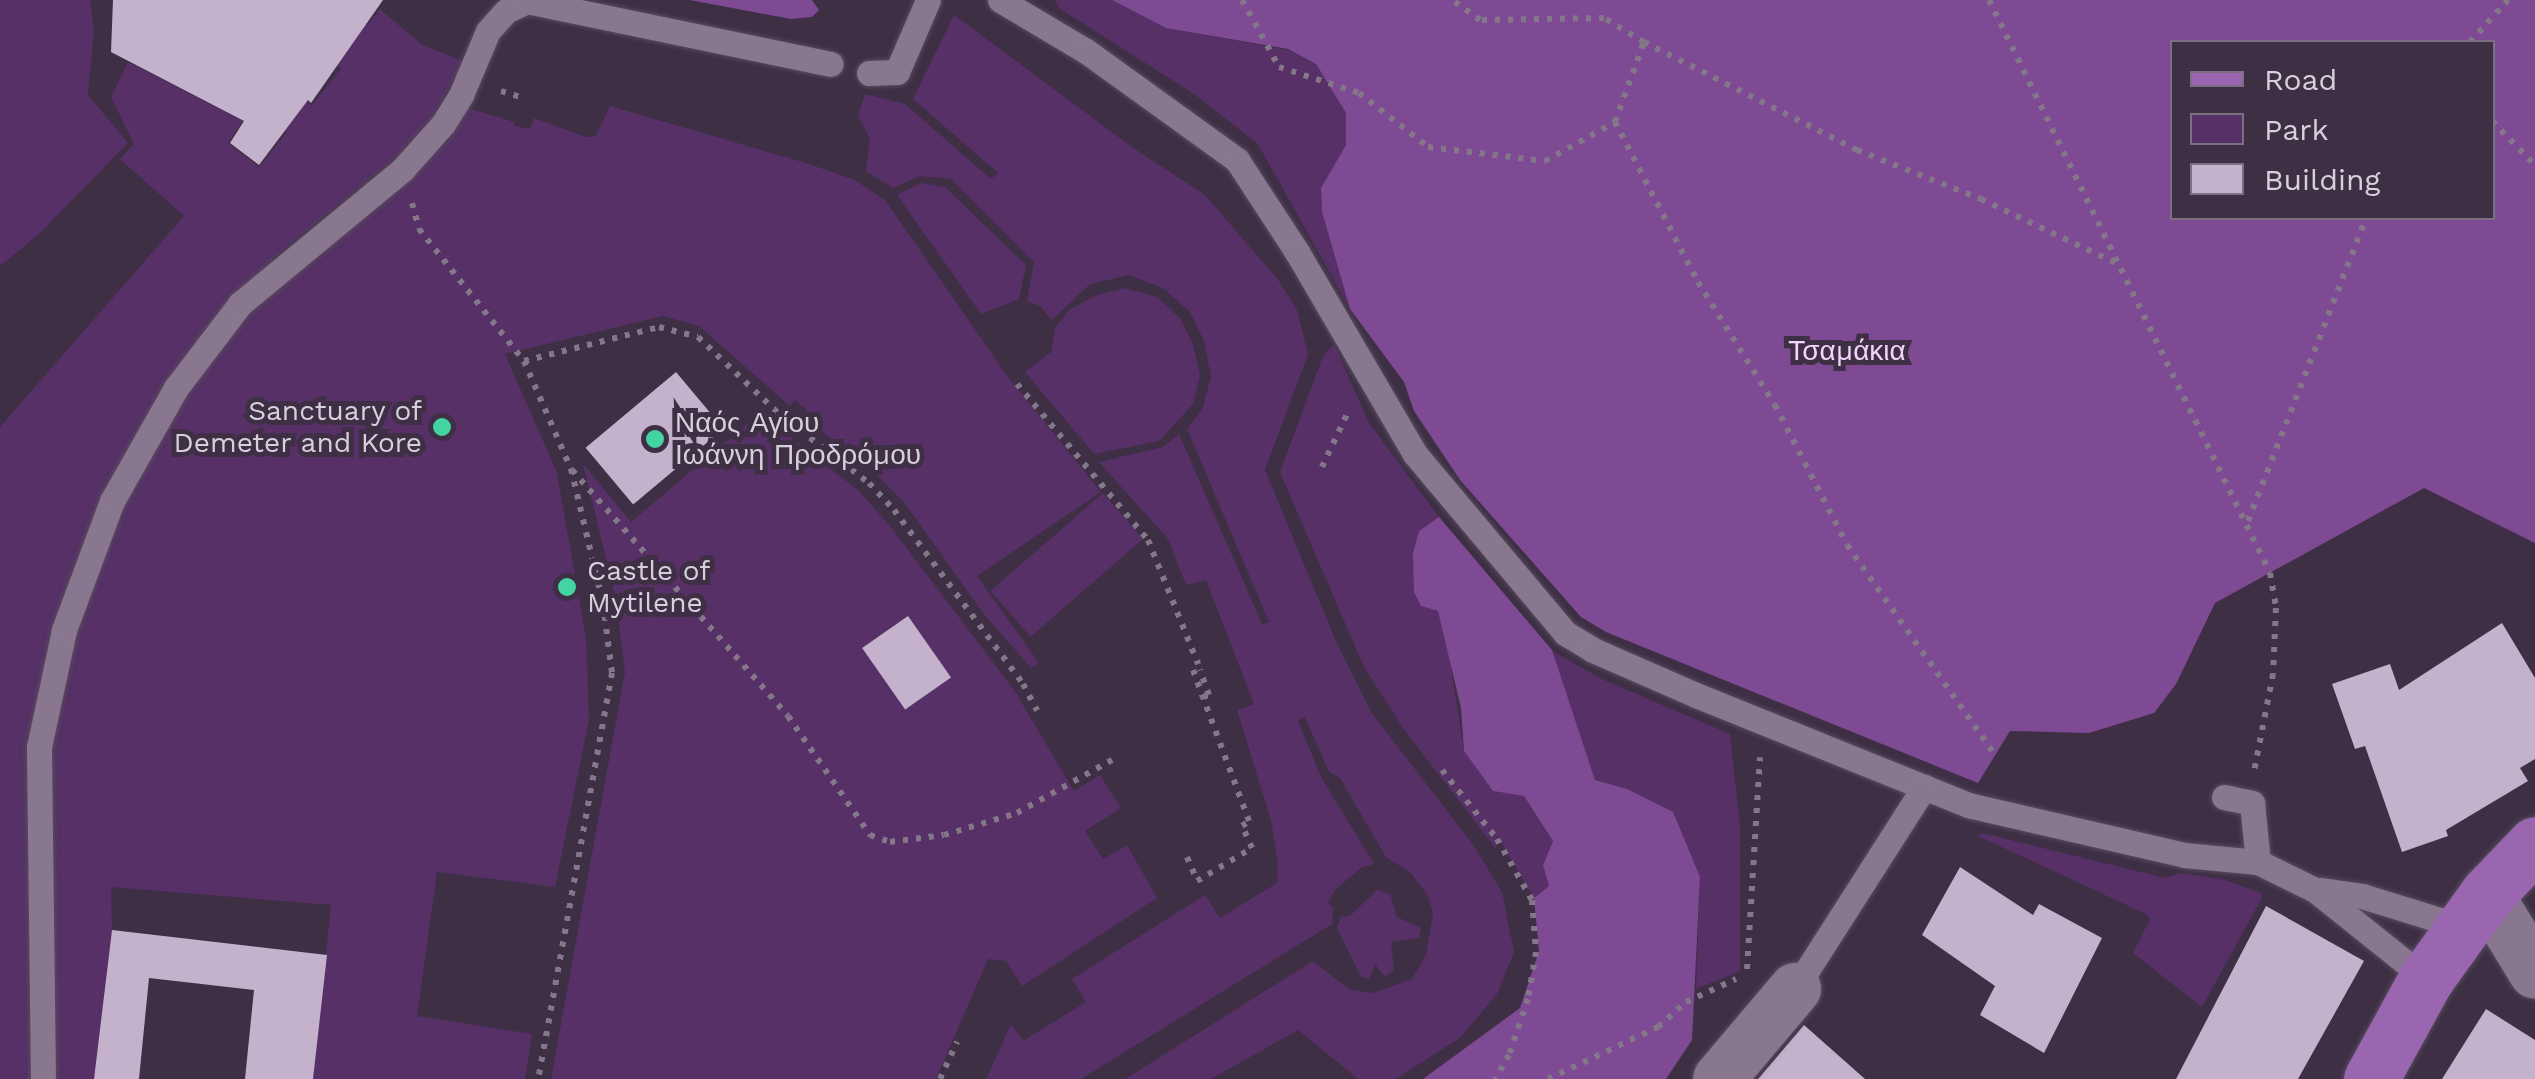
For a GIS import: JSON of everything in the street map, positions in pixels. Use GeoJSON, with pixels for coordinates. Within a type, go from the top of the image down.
{"type":"FeatureCollection","features":[{"type":"Feature","properties":{"kind":"main road"},"geometry":{"type":"LineString","coordinates":[[2371,1079],[2426,979],[2475,911],[2535,844]]}},
{"type":"Feature","properties":{"kind":"street"},"geometry":{"type":"LineString","coordinates":[[2475,911],[2535,973]]}},
{"type":"Feature","properties":{"kind":"street"},"geometry":{"type":"LineString","coordinates":[[1719,1079],[1794,988]]}},
{"type":"Feature","properties":{"kind":"lane"},"geometry":{"type":"LineString","coordinates":[[869,73],[897,72],[928,0]]}},
{"type":"Feature","properties":{"kind":"lane"},"geometry":{"type":"LineString","coordinates":[[1000,0],[1032,10],[1238,160],[1298,252],[1367,378],[1434,479],[1565,632],[1593,650],[1968,806],[2184,855],[2258,862],[2315,890],[2426,979]]}},
{"type":"Feature","properties":{"kind":"lane"},"geometry":{"type":"LineString","coordinates":[[43,1079],[39,747],[64,630],[112,501],[176,388],[240,304],[402,170],[443,124],[462,95],[488,30],[506,11],[527,2],[831,64]]}},
{"type":"Feature","properties":{"kind":"lane"},"geometry":{"type":"LineString","coordinates":[[1794,988],[1924,787]]}},
{"type":"Feature","properties":{"kind":"lane"},"geometry":{"type":"LineString","coordinates":[[2224,798],[2252,803],[2258,862]]}},
{"type":"Feature","properties":{"kind":"lane"},"geometry":{"type":"LineString","coordinates":[[2315,890],[2475,911]]}},
{"type":"Feature","properties":{"kind":"path"},"geometry":{"type":"LineString","coordinates":[[1242,0],[1279,68],[1359,93],[1428,147],[1545,161],[1615,122],[1644,42]]}},
{"type":"Feature","properties":{"kind":"path"},"geometry":{"type":"LineString","coordinates":[[1452,0],[1480,20],[1604,18],[1857,150],[1981,199],[2123,267]]}},
{"type":"Feature","properties":{"kind":"path"},"geometry":{"type":"LineString","coordinates":[[1989,0],[2270,573],[2276,608],[2273,674],[2257,743],[2252,803]]}},
{"type":"Feature","properties":{"kind":"path"},"geometry":{"type":"LineString","coordinates":[[2472,40],[2508,0]]}},
{"type":"Feature","properties":{"kind":"path"},"geometry":{"type":"LineString","coordinates":[[505,92],[524,98]]}},
{"type":"Feature","properties":{"kind":"path"},"geometry":{"type":"LineString","coordinates":[[1615,122],[1698,282],[1774,405],[1847,545],[1993,752]]}},
{"type":"Feature","properties":{"kind":"path"},"geometry":{"type":"LineString","coordinates":[[2495,125],[2535,165]]}},
{"type":"Feature","properties":{"kind":"path"},"geometry":{"type":"LineString","coordinates":[[411,197],[419,229],[524,361],[571,469],[603,603],[612,672],[538,1079]]}},
{"type":"Feature","properties":{"kind":"path"},"geometry":{"type":"LineString","coordinates":[[2248,522],[2365,220]]}},
{"type":"Feature","properties":{"kind":"path"},"geometry":{"type":"LineString","coordinates":[[524,361],[659,327],[698,337],[779,414],[869,483],[894,510],[1023,684],[1036,710]]}},
{"type":"Feature","properties":{"kind":"path"},"geometry":{"type":"LineString","coordinates":[[1322,467],[1367,378]]}},
{"type":"Feature","properties":{"kind":"path"},"geometry":{"type":"LineString","coordinates":[[1017,384],[1148,540],[1197,668],[1203,697],[1249,821],[1242,826],[1252,848],[1197,882],[1187,857]]}},
{"type":"Feature","properties":{"kind":"path"},"geometry":{"type":"LineString","coordinates":[[571,469],[788,716],[870,835],[890,842],[944,835],[1017,813],[1112,760]]}},
{"type":"Feature","properties":{"kind":"path"},"geometry":{"type":"LineString","coordinates":[[1548,1079],[1658,1026],[1686,1002],[1747,974],[1763,722]]}},
{"type":"Feature","properties":{"kind":"path"},"geometry":{"type":"LineString","coordinates":[[1442,770],[1497,839],[1532,900],[1536,952],[1528,1000],[1509,1055],[1495,1079]]}},
{"type":"Feature","properties":{"kind":"path"},"geometry":{"type":"LineString","coordinates":[[940,1079],[957,1042]]}},
{"type":"Feature","properties":{"kind":"green space"},"geometry":{"type":"Polygon","coordinates":[[[0,0],[90,0],[94,30],[88,95],[128,143],[38,235],[0,266],[0,0]]]}},
{"type":"Feature","properties":{"kind":"green space"},"geometry":{"type":"Polygon","coordinates":[[[690,0],[812,0],[819,10],[812,17],[791,19],[690,0]]]}},
{"type":"Feature","properties":{"kind":"green space"},"geometry":{"type":"Polygon","coordinates":[[[1055,0],[1112,0],[1166,28],[1288,50],[1316,64],[1346,113],[1346,145],[1321,188],[1322,212],[1350,309],[1258,144],[1194,94],[1059,8],[1055,0]]]}},
{"type":"Feature","properties":{"kind":"green space","name":"Τσαμάκια"},"geometry":{"type":"Polygon","coordinates":[[[1112,0],[2535,0],[2535,543],[2424,488],[2215,603],[2176,684],[2154,713],[2089,733],[2010,731],[1978,783],[1606,632],[1581,617],[1460,480],[1414,411],[1404,382],[1350,309],[1322,212],[1321,188],[1346,145],[1346,113],[1316,64],[1288,49],[1166,28],[1112,0]]]}},
{"type":"Feature","properties":{"kind":"green space"},"geometry":{"type":"Polygon","coordinates":[[[338,7],[367,25],[380,9],[422,45],[464,61],[432,117],[394,159],[281,251],[234,298],[57,627],[35,1079],[0,1079],[0,427],[184,216],[120,159],[134,144],[111,97],[128,62],[243,121],[228,143],[259,167],[287,132],[259,108],[280,81],[312,106],[341,68],[310,44],[338,7]]]}},
{"type":"Feature","properties":{"kind":"green space"},"geometry":{"type":"Polygon","coordinates":[[[954,15],[1132,147],[1205,195],[1279,281],[1297,310],[1308,354],[1265,470],[1335,639],[1371,712],[1474,846],[1502,892],[1514,952],[1497,994],[1461,1037],[1396,1079],[1358,1079],[1298,1030],[1211,1079],[1125,1079],[1313,961],[1350,990],[1373,993],[1412,979],[1426,955],[1433,914],[1428,896],[1411,873],[1386,857],[1340,778],[1329,772],[1305,717],[1298,721],[1321,777],[1374,864],[1362,867],[1335,890],[1328,903],[1333,908],[1332,924],[1081,1079],[986,1079],[1011,1024],[1023,1041],[1086,1002],[1072,979],[1205,895],[1220,918],[1277,883],[1278,863],[1271,820],[1237,710],[1254,704],[1206,580],[1186,585],[1168,539],[1099,462],[1163,447],[1179,434],[1262,624],[1269,622],[1187,429],[1202,410],[1211,377],[1204,341],[1190,312],[1163,288],[1129,275],[1090,284],[1052,320],[1040,306],[1027,301],[1034,262],[951,179],[920,176],[893,188],[866,171],[870,139],[858,116],[865,94],[905,104],[991,179],[998,173],[913,99],[954,15]]]}},
{"type":"Feature","properties":{"kind":"green space"},"geometry":{"type":"Polygon","coordinates":[[[610,106],[806,163],[855,180],[885,200],[1008,377],[1101,492],[977,576],[1039,663],[1031,668],[983,613],[904,502],[878,476],[803,417],[807,410],[795,400],[790,406],[699,326],[663,316],[505,354],[557,473],[586,638],[589,719],[555,887],[437,872],[417,1016],[532,1034],[525,1079],[313,1079],[331,905],[111,887],[112,930],[94,1079],[49,1079],[49,748],[76,629],[124,503],[186,394],[247,315],[404,184],[450,139],[468,108],[514,122],[514,126],[530,129],[534,118],[586,137],[596,136],[610,106]]]}},
{"type":"Feature","properties":{"kind":"green space"},"geometry":{"type":"Polygon","coordinates":[[[921,183],[945,187],[1026,265],[1019,299],[981,314],[897,195],[921,183]]]}},
{"type":"Feature","properties":{"kind":"green space"},"geometry":{"type":"Polygon","coordinates":[[[1125,288],[1157,297],[1180,318],[1193,344],[1200,376],[1193,404],[1159,441],[1094,454],[1025,372],[1051,352],[1055,328],[1069,310],[1096,295],[1125,288]]]}},
{"type":"Feature","properties":{"kind":"green space"},"geometry":{"type":"Polygon","coordinates":[[[1334,344],[1369,423],[1439,517],[1419,532],[1422,606],[1438,611],[1447,642],[1464,751],[1493,791],[1524,796],[1553,840],[1543,865],[1549,886],[1534,898],[1498,837],[1496,849],[1403,728],[1364,667],[1280,472],[1323,356],[1334,344]]]}},
{"type":"Feature","properties":{"kind":"green space"},"geometry":{"type":"Polygon","coordinates":[[[760,413],[859,491],[890,526],[1014,690],[1074,791],[1100,775],[1121,808],[1085,831],[1103,859],[1127,845],[1157,898],[1022,986],[1006,961],[988,959],[936,1079],[551,1079],[625,672],[616,600],[583,464],[631,522],[760,413]]]}},
{"type":"Feature","properties":{"kind":"green space"},"geometry":{"type":"Polygon","coordinates":[[[1103,493],[1143,539],[1031,637],[991,591],[1103,493]]]}},
{"type":"Feature","properties":{"kind":"green space"},"geometry":{"type":"Polygon","coordinates":[[[1439,517],[1552,650],[1595,780],[1627,789],[1673,812],[1700,877],[1692,1040],[1666,1079],[1423,1079],[1520,1008],[1539,951],[1534,898],[1549,886],[1543,865],[1553,841],[1524,796],[1493,791],[1464,751],[1461,708],[1438,611],[1421,606],[1414,592],[1413,553],[1419,531],[1439,517]]]}},
{"type":"Feature","properties":{"kind":"green space"},"geometry":{"type":"Polygon","coordinates":[[[1552,651],[1602,679],[1730,734],[1740,827],[1740,971],[1696,989],[1700,877],[1627,789],[1595,780],[1552,651]]]}},
{"type":"Feature","properties":{"kind":"green space"},"geometry":{"type":"Polygon","coordinates":[[[1982,833],[2165,878],[2181,873],[2222,879],[2261,893],[2262,898],[2202,1007],[2133,953],[2150,919],[2146,914],[1978,836],[1982,833]]]}},
{"type":"Feature","properties":{"kind":"green space"},"geometry":{"type":"Polygon","coordinates":[[[1377,890],[1390,894],[1397,917],[1421,928],[1419,938],[1391,942],[1394,970],[1385,977],[1375,964],[1369,979],[1361,977],[1337,928],[1341,917],[1351,915],[1377,890]]]}},
{"type":"Feature","properties":{"kind":"building"},"geometry":{"type":"Polygon","coordinates":[[[113,0],[383,0],[311,103],[308,100],[259,165],[230,143],[244,121],[111,52],[113,0]]]}},
{"type":"Feature","properties":{"kind":"building","name":"Ναός Αγίου Ιωάννη Προδρόμου"},"geometry":{"type":"Polygon","coordinates":[[[676,372],[724,429],[633,505],[586,448],[676,372]]]}},
{"type":"Feature","properties":{"kind":"building"},"geometry":{"type":"Polygon","coordinates":[[[908,616],[951,677],[905,710],[862,648],[908,616]]]}},
{"type":"Feature","properties":{"kind":"building"},"geometry":{"type":"Polygon","coordinates":[[[2502,623],[2535,678],[2535,759],[2520,768],[2528,781],[2446,830],[2448,836],[2402,852],[2365,746],[2355,749],[2332,684],[2390,664],[2399,690],[2502,623]]]}},
{"type":"Feature","properties":{"kind":"building"},"geometry":{"type":"Polygon","coordinates":[[[1960,867],[2033,915],[2039,904],[2102,938],[2044,1053],[1980,1015],[1995,986],[1922,935],[1960,867]]]}},
{"type":"Feature","properties":{"kind":"building"},"geometry":{"type":"Polygon","coordinates":[[[2266,906],[2364,961],[2298,1079],[2176,1079],[2266,906]]]}},
{"type":"Feature","properties":{"kind":"building"},"geometry":{"type":"Polygon","coordinates":[[[112,930],[327,955],[313,1079],[245,1079],[254,990],[149,978],[139,1079],[94,1079],[112,930]]]}},
{"type":"Feature","properties":{"kind":"building"},"geometry":{"type":"Polygon","coordinates":[[[2486,1009],[2535,1040],[2535,1079],[2442,1079],[2486,1009]]]}},
{"type":"Feature","properties":{"kind":"building"},"geometry":{"type":"Polygon","coordinates":[[[1804,1025],[1865,1079],[1758,1079],[1804,1025]]]}},
{"type":"Feature","properties":{"kind":"place","name":"Sanctuary of Demeter and Kore"},"geometry":{"type":"Point","coordinates":[442,427]}},
{"type":"Feature","properties":{"kind":"place","name":"Ναός Αγίου Ιωάννη Προδρόμου"},"geometry":{"type":"Point","coordinates":[655,439]}},
{"type":"Feature","properties":{"kind":"place","name":"Castle of Mytilene"},"geometry":{"type":"Point","coordinates":[567,587]}}]}
